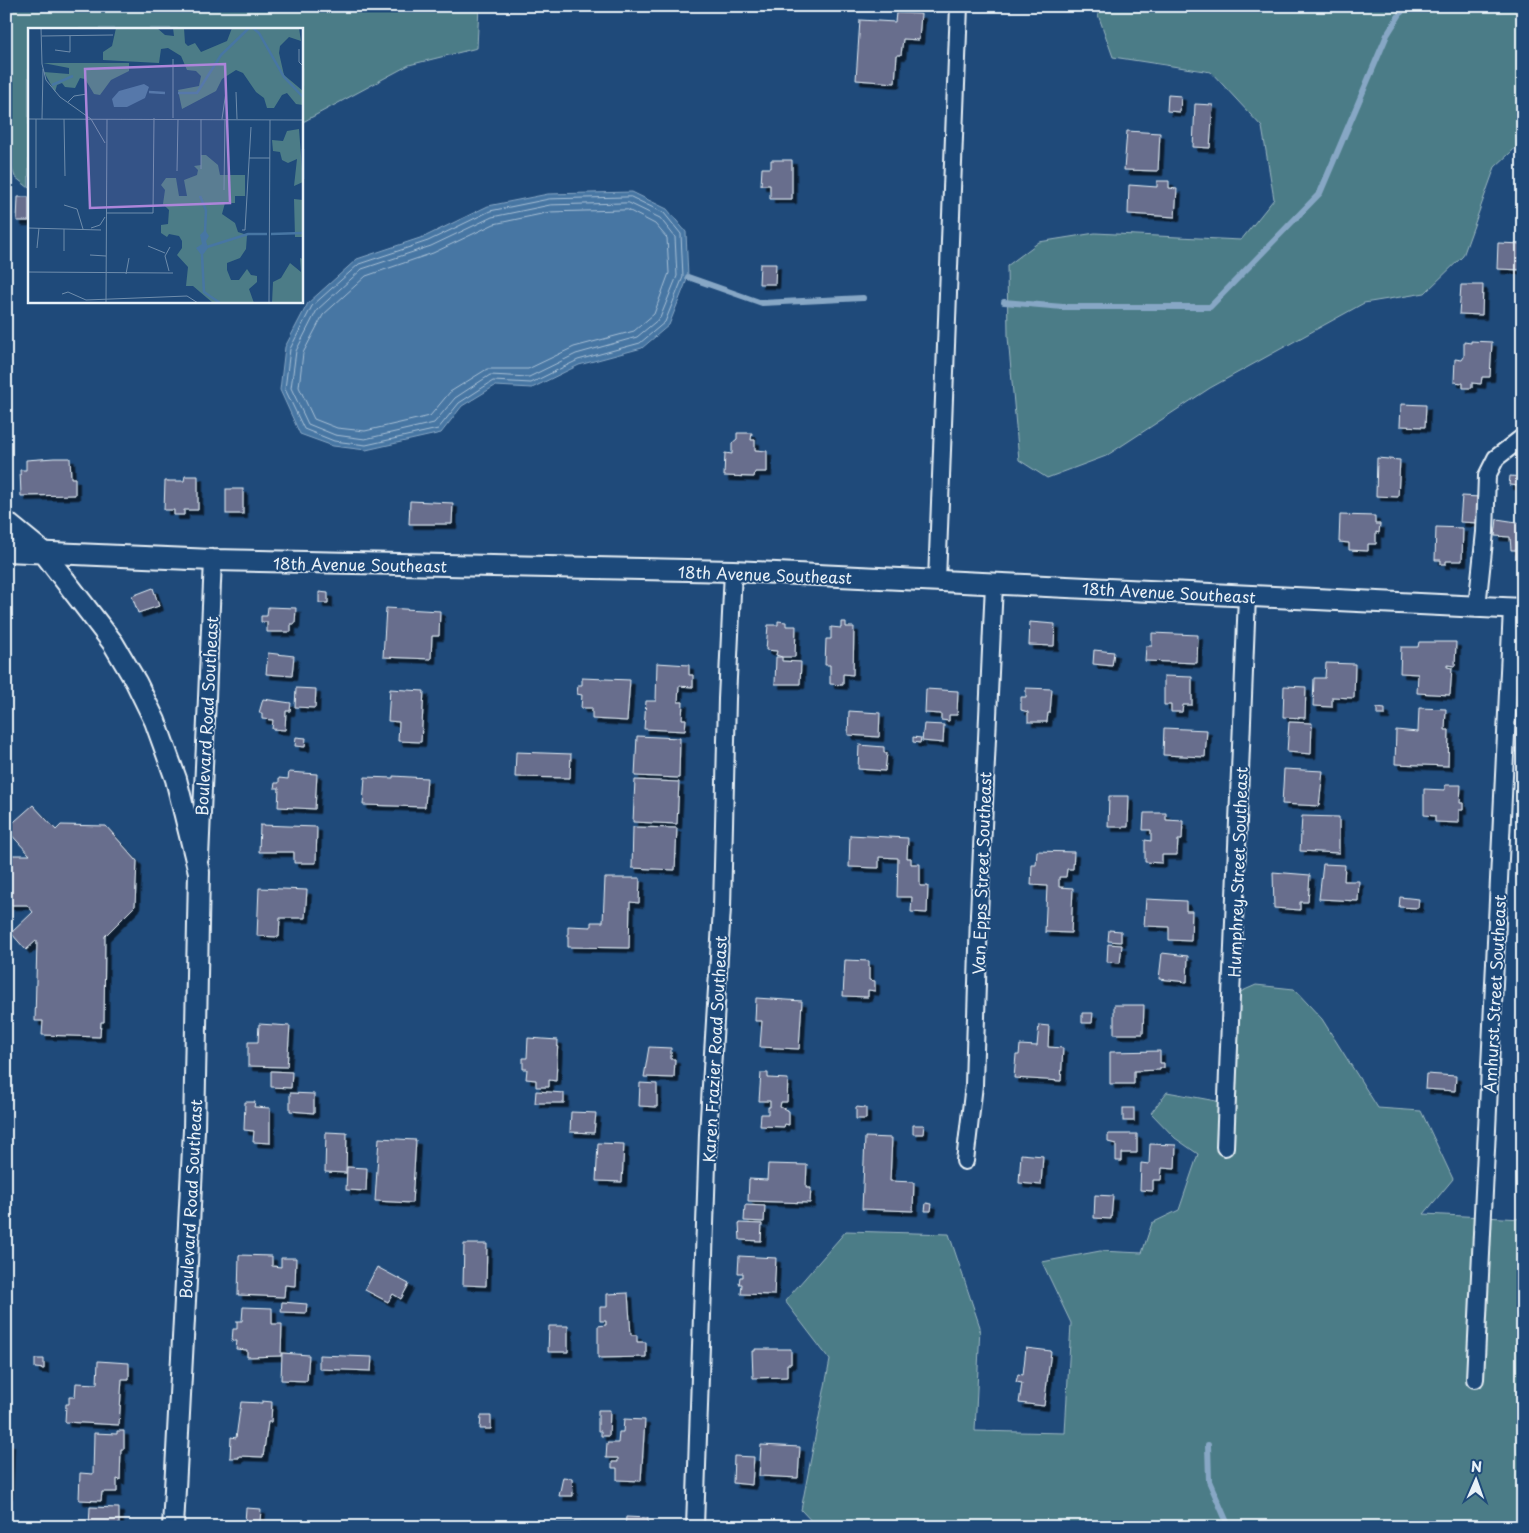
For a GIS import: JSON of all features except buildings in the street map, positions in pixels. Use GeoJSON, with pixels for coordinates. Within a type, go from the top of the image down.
{"type":"FeatureCollection","features":[{"type":"Feature","properties":{"kind":"street"},"geometry":{"type":"LineString","coordinates":[[937,580],[959,6]]}},
{"type":"Feature","properties":{"kind":"street"},"geometry":{"type":"LineString","coordinates":[[1477,607],[1485,532],[1487,476],[1496,458],[1523,437]]}},
{"type":"Feature","properties":{"kind":"street","name":"Boulevard Road Southeast"},"geometry":{"type":"LineString","coordinates":[[6,522],[44,553],[113,643],[136,682],[155,721],[176,779],[199,872]]}},
{"type":"Feature","properties":{"kind":"street","name":"18th Avenue Southeast"},"geometry":{"type":"LineString","coordinates":[[6,551],[213,560],[733,571],[1517,609]]}},
{"type":"Feature","properties":{"kind":"street","name":"Boulevard Road Southeast"},"geometry":{"type":"LineString","coordinates":[[173,1527],[194,1130],[199,872],[213,560]]}},
{"type":"Feature","properties":{"kind":"street","name":"Karen Frazier Road Southeast"},"geometry":{"type":"LineString","coordinates":[[695,1527],[708,1134],[722,908],[733,571]]}},
{"type":"Feature","properties":{"kind":"street","name":"Van Epps Street Southeast"},"geometry":{"type":"LineString","coordinates":[[965,1161],[974,1085],[978,916],[994,584]]}},
{"type":"Feature","properties":{"kind":"street","name":"Humphrey Street Southeast"},"geometry":{"type":"LineString","coordinates":[[1225,1148],[1247,596]]}},
{"type":"Feature","properties":{"kind":"street","name":"Amhurst Street Southeast"},"geometry":{"type":"LineString","coordinates":[[1475,1379],[1517,609]]}},
{"type":"Feature","properties":{"kind":"green space"},"geometry":{"type":"Polygon","coordinates":[[[6,6],[479,6],[477,48],[409,65],[302,122],[302,28],[28,28],[28,187],[15,177],[6,154],[6,6]]]}},
{"type":"Feature","properties":{"kind":"green space"},"geometry":{"type":"Polygon","coordinates":[[[1095,6],[1523,6],[1523,141],[1495,167],[1463,256],[1425,293],[1364,303],[1210,388],[1106,456],[1047,478],[1019,460],[1008,337],[1007,266],[1039,242],[1095,233],[1241,240],[1274,199],[1262,127],[1211,72],[1113,57],[1095,6]]]}},
{"type":"Feature","properties":{"kind":"green space"},"geometry":{"type":"Polygon","coordinates":[[[1256,985],[1294,989],[1322,1019],[1378,1108],[1421,1111],[1453,1179],[1424,1214],[1523,1219],[1523,1527],[1482,1523],[1479,1527],[817,1527],[801,1510],[830,1360],[785,1301],[846,1231],[949,1234],[980,1327],[975,1431],[1065,1433],[1071,1323],[1042,1262],[1100,1251],[1142,1253],[1152,1223],[1179,1210],[1198,1154],[1175,1138],[1151,1113],[1167,1092],[1227,1103],[1231,996],[1256,985]]]}},
{"type":"Feature","properties":{"kind":"water"},"geometry":{"type":"Polygon","coordinates":[[[632,192],[667,209],[686,232],[688,277],[669,325],[642,348],[579,365],[532,388],[495,386],[462,406],[441,433],[366,450],[333,446],[300,434],[280,390],[285,347],[308,303],[357,259],[426,236],[488,206],[548,194],[632,192]]]}},
{"type":"Feature","properties":{"kind":"waterway"},"geometry":{"type":"LineString","coordinates":[[1004,302],[1063,307],[1210,307],[1320,193],[1387,35],[1405,6]]}},
{"type":"Feature","properties":{"kind":"waterway"},"geometry":{"type":"LineString","coordinates":[[688,277],[762,303],[863,298]]}},
{"type":"Feature","properties":{"kind":"waterway"},"geometry":{"type":"LineString","coordinates":[[1208,1445],[1209,1481],[1229,1527]]}}]}
